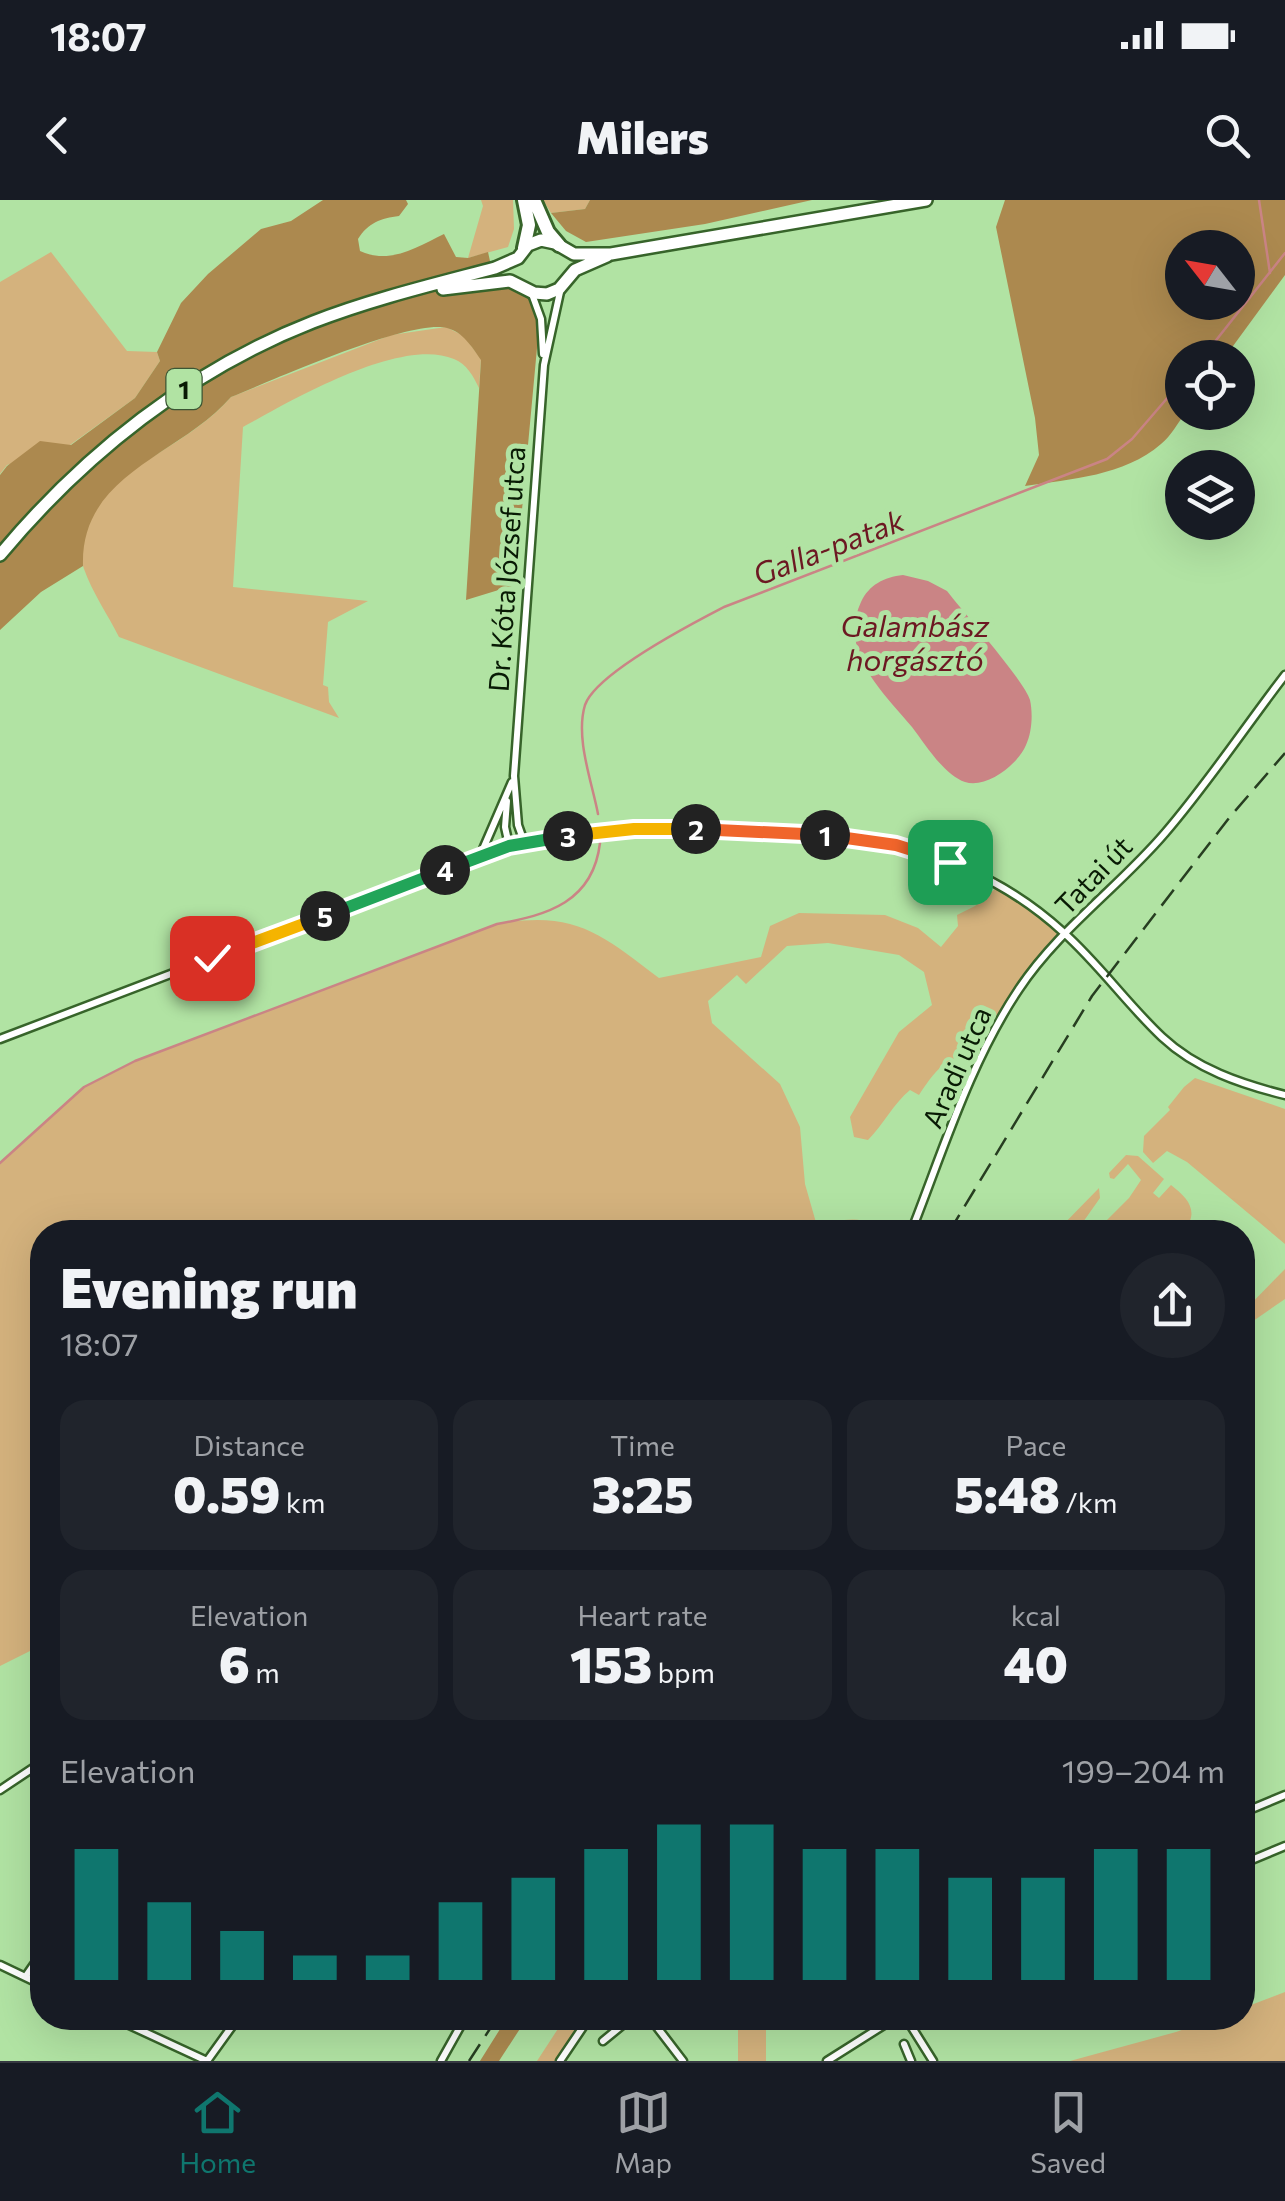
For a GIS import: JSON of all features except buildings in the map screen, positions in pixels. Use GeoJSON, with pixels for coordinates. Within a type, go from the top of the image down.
{"type":"FeatureCollection","features":[{"type":"Feature","properties":{"kind":"highway"},"geometry":{"type":"LineString","coordinates":[[521,253],[529,225],[524,200]]}},
{"type":"Feature","properties":{"kind":"highway"},"geometry":{"type":"LineString","coordinates":[[534,200],[548,232],[559,245]]}},
{"type":"Feature","properties":{"kind":"main road","name":"1"},"geometry":{"type":"LineString","coordinates":[[0,555],[76,474],[176,394],[285,334],[521,253],[541,240],[574,254],[611,254],[926,200]]}},
{"type":"Feature","properties":{"kind":"main road"},"geometry":{"type":"LineString","coordinates":[[559,245],[570,260],[565,282]]}},
{"type":"Feature","properties":{"kind":"main road"},"geometry":{"type":"LineString","coordinates":[[521,253],[517,272],[526,288]]}},
{"type":"Feature","properties":{"kind":"main road","name":"1"},"geometry":{"type":"LineString","coordinates":[[412,292],[493,280],[547,294],[575,270],[611,254]]}},
{"type":"Feature","properties":{"kind":"street"},"geometry":{"type":"LineString","coordinates":[[544,365],[565,282]]}},
{"type":"Feature","properties":{"kind":"street"},"geometry":{"type":"LineString","coordinates":[[526,288],[542,319],[544,365]]}},
{"type":"Feature","properties":{"kind":"street","name":"Dr. Kóta József utca"},"geometry":{"type":"LineString","coordinates":[[524,842],[518,826],[514,776],[544,365]]}},
{"type":"Feature","properties":{"kind":"street","name":"Tatai út"},"geometry":{"type":"LineString","coordinates":[[1285,675],[1164,834],[1065,932],[1164,1040],[1233,1081],[1285,1095]]}},
{"type":"Feature","properties":{"kind":"street","name":"Dr. Kóta József utca"},"geometry":{"type":"LineString","coordinates":[[480,856],[514,776]]}},
{"type":"Feature","properties":{"kind":"street","name":"Dr. Kóta József utca"},"geometry":{"type":"LineString","coordinates":[[508,795],[509,846]]}},
{"type":"Feature","properties":{"kind":"street"},"geometry":{"type":"LineString","coordinates":[[0,1039],[480,856],[524,842],[590,833],[680,828],[771,832],[896,845],[945,860],[984,878],[1018,897],[1065,932]]}},
{"type":"Feature","properties":{"kind":"street","name":"Aradi utca"},"geometry":{"type":"LineString","coordinates":[[916,1220],[998,1022],[1022,984],[1065,932]]}},
{"type":"Feature","properties":{"kind":"street"},"geometry":{"type":"LineString","coordinates":[[0,1790],[30,1770]]}},
{"type":"Feature","properties":{"kind":"street"},"geometry":{"type":"LineString","coordinates":[[1255,1808],[1285,1795]]}},
{"type":"Feature","properties":{"kind":"street"},"geometry":{"type":"LineString","coordinates":[[1255,1859],[1285,1846]]}},
{"type":"Feature","properties":{"kind":"street"},"geometry":{"type":"LineString","coordinates":[[0,1965],[30,1979]]}},
{"type":"Feature","properties":{"kind":"street"},"geometry":{"type":"LineString","coordinates":[[25,1977],[30,1970]]}},
{"type":"Feature","properties":{"kind":"street"},"geometry":{"type":"LineString","coordinates":[[140,2030],[207,2061],[229,2030]]}},
{"type":"Feature","properties":{"kind":"street"},"geometry":{"type":"LineString","coordinates":[[441,2061],[459,2030]]}},
{"type":"Feature","properties":{"kind":"street"},"geometry":{"type":"LineString","coordinates":[[560,2061],[580,2030]]}},
{"type":"Feature","properties":{"kind":"street"},"geometry":{"type":"LineString","coordinates":[[603,2041],[616,2030]]}},
{"type":"Feature","properties":{"kind":"street"},"geometry":{"type":"LineString","coordinates":[[659,2030],[683,2061]]}},
{"type":"Feature","properties":{"kind":"street"},"geometry":{"type":"LineString","coordinates":[[827,2061],[876,2030]]}},
{"type":"Feature","properties":{"kind":"street"},"geometry":{"type":"LineString","coordinates":[[914,2030],[933,2061]]}},
{"type":"Feature","properties":{"kind":"street"},"geometry":{"type":"LineString","coordinates":[[904,2044],[911,2061]]}},
{"type":"Feature","properties":{"kind":"shaded area"},"geometry":{"type":"Polygon","coordinates":[[[323,200],[406,200],[408,204],[399,216],[366,229],[358,239],[360,251],[393,255],[444,234],[456,257],[488,252],[494,279],[528,293],[537,317],[537,348],[515,585],[466,600],[481,360],[458,333],[447,328],[428,328],[373,341],[231,397],[115,487],[86,534],[83,566],[41,592],[0,630],[0,475],[40,441],[71,445],[135,398],[160,361],[157,352],[181,303],[208,274],[261,229],[291,221],[323,200]]]}},
{"type":"Feature","properties":{"kind":"shaded area"},"geometry":{"type":"Polygon","coordinates":[[[481,200],[513,200],[514,229],[508,247],[468,258],[483,206],[481,200]]]}},
{"type":"Feature","properties":{"kind":"shaded area"},"geometry":{"type":"Polygon","coordinates":[[[543,200],[590,200],[585,209],[551,213],[543,200]]]}},
{"type":"Feature","properties":{"kind":"shaded area"},"geometry":{"type":"Polygon","coordinates":[[[590,200],[812,200],[705,224],[586,242],[566,231],[551,213],[585,209],[590,200]]]}},
{"type":"Feature","properties":{"kind":"shaded area"},"geometry":{"type":"Polygon","coordinates":[[[1005,200],[1285,200],[1285,275],[1255,316],[1255,230],[1165,230],[1165,320],[1252,320],[1237,340],[1165,340],[1165,430],[1173,430],[1161,444],[1114,470],[1025,486],[1039,455],[996,227],[1005,200]]]}},
{"type":"Feature","properties":{"kind":"shaded area"},"geometry":{"type":"Polygon","coordinates":[[[51,252],[127,351],[157,352],[160,361],[135,398],[70,445],[7,465],[0,474],[0,282],[51,252]]]}},
{"type":"Feature","properties":{"kind":"shaded area"},"geometry":{"type":"Polygon","coordinates":[[[446,327],[464,336],[481,359],[479,388],[459,361],[432,354],[405,356],[346,375],[243,427],[233,587],[368,601],[328,622],[323,685],[328,687],[329,702],[339,718],[119,637],[84,569],[82,545],[96,508],[120,480],[206,421],[231,397],[391,335],[446,327]]]}},
{"type":"Feature","properties":{"kind":"shaded area"},"geometry":{"type":"Polygon","coordinates":[[[995,889],[1043,915],[1065,933],[1022,984],[985,1049],[946,1063],[919,1095],[910,1090],[868,1140],[854,1137],[850,1117],[899,1032],[932,1005],[924,972],[899,955],[828,943],[787,946],[746,984],[737,975],[708,1001],[712,1023],[780,1084],[800,1127],[805,1184],[815,1220],[30,1220],[30,1651],[0,1666],[0,1163],[84,1087],[136,1061],[497,924],[546,920],[585,929],[659,978],[761,957],[770,926],[799,913],[885,915],[918,928],[941,947],[958,926],[957,915],[995,889]]]}},
{"type":"Feature","properties":{"kind":"shaded area"},"geometry":{"type":"Polygon","coordinates":[[[1195,1078],[1285,1109],[1285,1244],[1187,1162],[1167,1151],[1153,1163],[1143,1152],[1144,1136],[1195,1078]]]}},
{"type":"Feature","properties":{"kind":"shaded area"},"geometry":{"type":"Polygon","coordinates":[[[1126,1155],[1138,1156],[1164,1179],[1153,1193],[1159,1198],[1171,1185],[1190,1206],[1190,1220],[1107,1220],[1141,1180],[1128,1164],[1114,1179],[1109,1173],[1126,1155]]]}},
{"type":"Feature","properties":{"kind":"shaded area"},"geometry":{"type":"Polygon","coordinates":[[[1099,1188],[1100,1198],[1084,1220],[1068,1220],[1099,1188]]]}},
{"type":"Feature","properties":{"kind":"shaded area"},"geometry":{"type":"Polygon","coordinates":[[[1285,1269],[1285,1299],[1255,1320],[1255,1300],[1285,1269]]]}},
{"type":"Feature","properties":{"kind":"shaded area"},"geometry":{"type":"Polygon","coordinates":[[[1285,1992],[1285,2061],[1070,2061],[1182,2030],[1255,2030],[1255,2003],[1285,1992]]]}},
{"type":"Feature","properties":{"kind":"shaded area"},"geometry":{"type":"Polygon","coordinates":[[[499,2030],[519,2030],[499,2061],[480,2061],[499,2030]]]}},
{"type":"Feature","properties":{"kind":"shaded area"},"geometry":{"type":"Polygon","coordinates":[[[557,2030],[582,2030],[563,2061],[537,2061],[557,2030]]]}},
{"type":"Feature","properties":{"kind":"shaded area"},"geometry":{"type":"Polygon","coordinates":[[[738,2030],[766,2030],[766,2061],[738,2061],[738,2030]]]}},
{"type":"Feature","properties":{"kind":"water","name":"Galambász horgásztó"},"geometry":{"type":"Polygon","coordinates":[[[903,575],[947,591],[1005,662],[1030,700],[1030,734],[1022,752],[1009,767],[983,782],[965,782],[950,773],[877,685],[859,654],[855,620],[861,602],[878,583],[903,575]]]}},
{"type":"Feature","properties":{"kind":"waterway"},"geometry":{"type":"LineString","coordinates":[[1259,200],[1270,273]]}},
{"type":"Feature","properties":{"kind":"waterway","name":"Galla-patak"},"geometry":{"type":"LineString","coordinates":[[1216,340],[1285,253]]}},
{"type":"Feature","properties":{"kind":"waterway","name":"Galla-patak"},"geometry":{"type":"LineString","coordinates":[[598,814],[583,746],[582,718],[593,692],[626,664],[724,607],[1107,459],[1132,439],[1165,401]]}},
{"type":"Feature","properties":{"kind":"waterway","name":"Galla-patak"},"geometry":{"type":"LineString","coordinates":[[0,1163],[84,1087],[135,1061],[497,924],[550,910],[578,892],[588,879],[600,843]]}},
{"type":"Feature","properties":{"kind":"railway"},"geometry":{"type":"LineString","coordinates":[[956,1220],[1092,996],[1229,818],[1285,753]]}},
{"type":"Feature","properties":{"kind":"railway"},"geometry":{"type":"LineString","coordinates":[[469,2061],[489,2030]]}},
{"type":"Feature","properties":{"kind":"route"},"geometry":{"type":"LineString","coordinates":[[212,958],[509,846],[590,833],[680,828],[831,836],[896,845],[950,862]]}}]}
